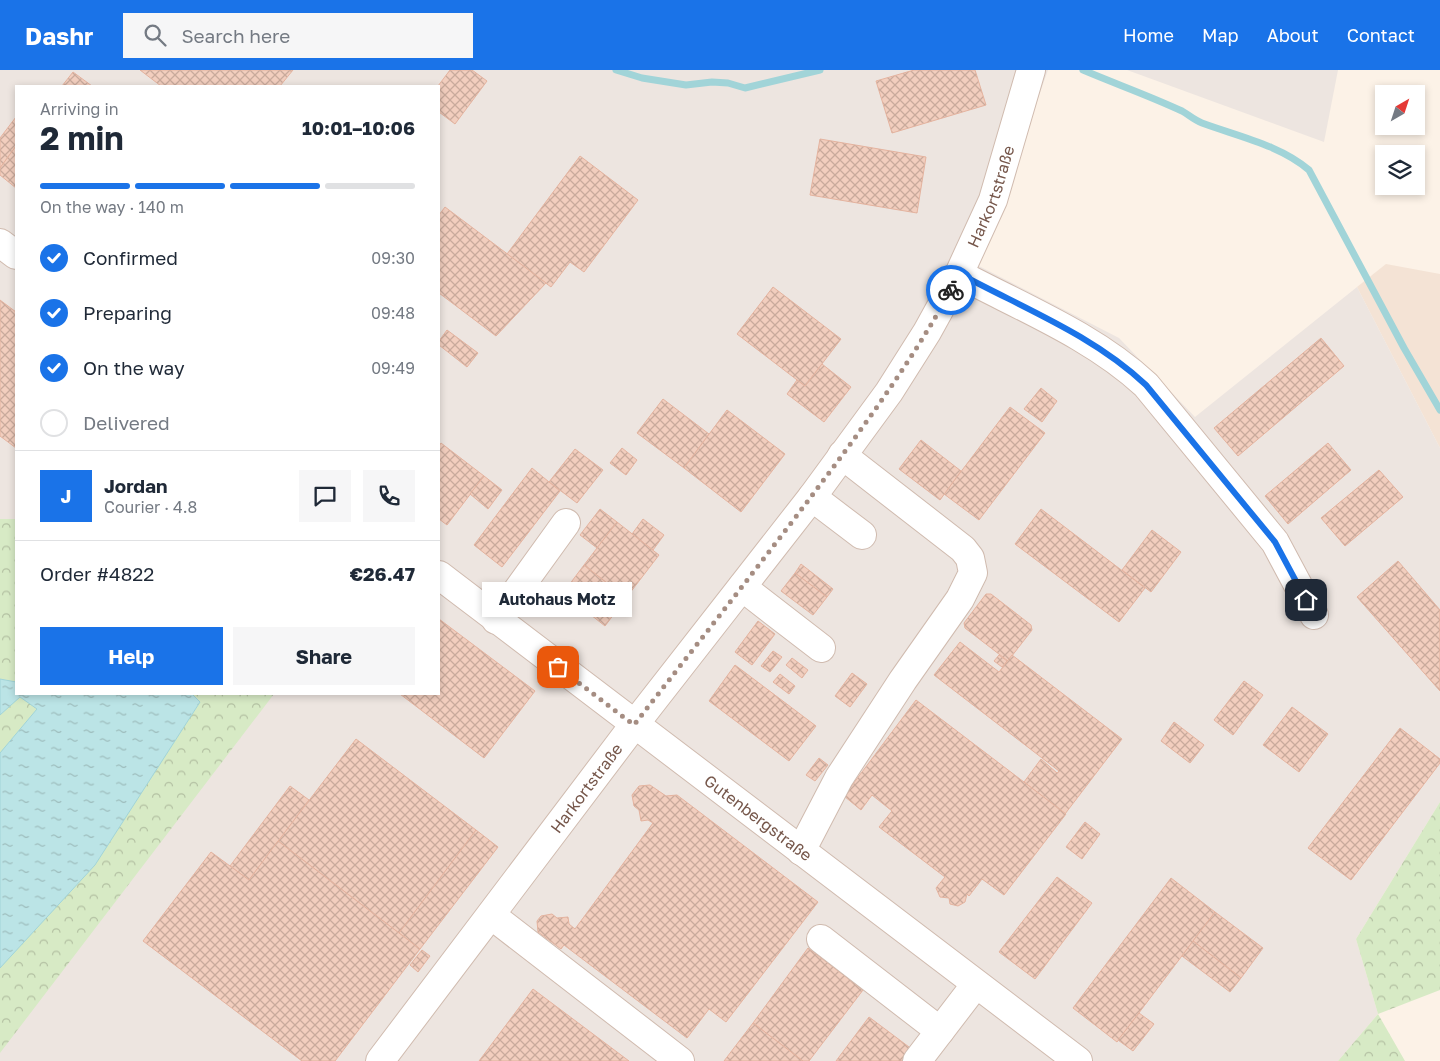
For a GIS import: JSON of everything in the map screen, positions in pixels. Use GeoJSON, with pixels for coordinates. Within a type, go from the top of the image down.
{"type":"FeatureCollection","features":[{"type":"Feature","properties":{"kind":"street","name":"Harkortstraße"},"geometry":{"type":"LineString","coordinates":[[380,1061],[634,725],[812,498],[894,384],[927,332],[960,274],[994,200],[1031,70]]}},
{"type":"Feature","properties":{"kind":"street"},"geometry":{"type":"LineString","coordinates":[[0,243],[15,254]]}},
{"type":"Feature","properties":{"kind":"street"},"geometry":{"type":"LineString","coordinates":[[960,274],[1093,344],[1122,363],[1146,385],[1275,542],[1314,615]]}},
{"type":"Feature","properties":{"kind":"street"},"geometry":{"type":"LineString","coordinates":[[801,851],[839,778],[903,680],[960,599],[973,573],[970,558],[963,549],[842,455]]}},
{"type":"Feature","properties":{"kind":"street"},"geometry":{"type":"LineString","coordinates":[[812,498],[862,535]]}},
{"type":"Feature","properties":{"kind":"street"},"geometry":{"type":"LineString","coordinates":[[496,620],[566,523]]}},
{"type":"Feature","properties":{"kind":"street","name":"Gutenbergstraße"},"geometry":{"type":"LineString","coordinates":[[440,576],[1078,1061]]}},
{"type":"Feature","properties":{"kind":"street"},"geometry":{"type":"LineString","coordinates":[[742,587],[821,648]]}},
{"type":"Feature","properties":{"kind":"street"},"geometry":{"type":"LineString","coordinates":[[491,915],[680,1061]]}},
{"type":"Feature","properties":{"kind":"street"},"geometry":{"type":"LineString","coordinates":[[821,940],[940,1031]]}},
{"type":"Feature","properties":{"kind":"street"},"geometry":{"type":"LineString","coordinates":[[916,1061],[976,984]]}},
{"type":"Feature","properties":{"kind":"shaded area"},"geometry":{"type":"Polygon","coordinates":[[[0,70],[1048,70],[979,266],[1119,338],[1195,417],[1357,287],[1440,448],[1440,802],[1356,939],[1378,1014],[1338,1061],[0,1061],[0,70]]]}},
{"type":"Feature","properties":{"kind":"shaded area"},"geometry":{"type":"Polygon","coordinates":[[[1127,70],[1338,70],[1324,142],[1127,70]]]}},
{"type":"Feature","properties":{"kind":"shaded area"},"geometry":{"type":"Polygon","coordinates":[[[1386,264],[1440,274],[1440,448],[1357,287],[1386,264]]]}},
{"type":"Feature","properties":{"kind":"green space"},"geometry":{"type":"Polygon","coordinates":[[[0,519],[15,519],[15,695],[273,695],[0,1053],[0,519]]]}},
{"type":"Feature","properties":{"kind":"green space"},"geometry":{"type":"Polygon","coordinates":[[[1440,802],[1440,990],[1378,1014],[1356,939],[1440,802]]]}},
{"type":"Feature","properties":{"kind":"green space"},"geometry":{"type":"Polygon","coordinates":[[[1378,1014],[1405,1061],[1338,1061],[1378,1014]]]}},
{"type":"Feature","properties":{"kind":"water"},"geometry":{"type":"Polygon","coordinates":[[[0,679],[15,682],[15,695],[193,695],[200,702],[95,865],[0,968],[0,753],[37,709],[20,697],[0,715],[0,679]]]}},
{"type":"Feature","properties":{"kind":"building"},"geometry":{"type":"Polygon","coordinates":[[[140,70],[293,70],[281,85],[160,85],[140,70]]]}},
{"type":"Feature","properties":{"kind":"building"},"geometry":{"type":"Polygon","coordinates":[[[450,70],[472,70],[487,81],[455,124],[440,113],[439,85],[450,70]]]}},
{"type":"Feature","properties":{"kind":"building"},"geometry":{"type":"Polygon","coordinates":[[[914,70],[975,70],[986,105],[892,133],[876,81],[914,70]]]}},
{"type":"Feature","properties":{"kind":"building"},"geometry":{"type":"Polygon","coordinates":[[[73,72],[91,85],[63,85],[73,72]]]}},
{"type":"Feature","properties":{"kind":"building"},"geometry":{"type":"Polygon","coordinates":[[[15,118],[15,147],[0,168],[0,138],[15,118]]]}},
{"type":"Feature","properties":{"kind":"building"},"geometry":{"type":"Polygon","coordinates":[[[820,139],[926,157],[917,213],[810,195],[820,139]]]}},
{"type":"Feature","properties":{"kind":"building"},"geometry":{"type":"Polygon","coordinates":[[[15,147],[15,187],[0,175],[0,168],[15,147]]]}},
{"type":"Feature","properties":{"kind":"building"},"geometry":{"type":"Polygon","coordinates":[[[580,156],[638,200],[584,272],[570,262],[551,287],[507,254],[580,156]]]}},
{"type":"Feature","properties":{"kind":"building"},"geometry":{"type":"Polygon","coordinates":[[[445,207],[546,283],[496,336],[440,294],[440,214],[445,207]]]}},
{"type":"Feature","properties":{"kind":"building"},"geometry":{"type":"Polygon","coordinates":[[[773,287],[841,339],[805,386],[737,334],[773,287]]]}},
{"type":"Feature","properties":{"kind":"building"},"geometry":{"type":"Polygon","coordinates":[[[0,300],[15,311],[15,447],[0,436],[0,300]]]}},
{"type":"Feature","properties":{"kind":"building"},"geometry":{"type":"Polygon","coordinates":[[[447,330],[478,353],[467,367],[440,346],[440,340],[447,330]]]}},
{"type":"Feature","properties":{"kind":"building"},"geometry":{"type":"Polygon","coordinates":[[[1321,338],[1344,366],[1238,456],[1214,428],[1321,338]]]}},
{"type":"Feature","properties":{"kind":"building"},"geometry":{"type":"Polygon","coordinates":[[[822,364],[851,387],[824,422],[787,394],[797,380],[805,386],[822,364]]]}},
{"type":"Feature","properties":{"kind":"building"},"geometry":{"type":"Polygon","coordinates":[[[1041,388],[1057,401],[1042,422],[1024,409],[1041,388]]]}},
{"type":"Feature","properties":{"kind":"building"},"geometry":{"type":"Polygon","coordinates":[[[663,399],[709,434],[684,468],[637,433],[663,399]]]}},
{"type":"Feature","properties":{"kind":"building"},"geometry":{"type":"Polygon","coordinates":[[[1010,407],[1045,433],[979,520],[944,494],[1010,407]]]}},
{"type":"Feature","properties":{"kind":"building"},"geometry":{"type":"Polygon","coordinates":[[[727,410],[785,454],[741,512],[684,468],[727,410]]]}},
{"type":"Feature","properties":{"kind":"building"},"geometry":{"type":"Polygon","coordinates":[[[921,440],[961,471],[940,500],[899,469],[921,440]]]}},
{"type":"Feature","properties":{"kind":"building"},"geometry":{"type":"Polygon","coordinates":[[[441,443],[484,476],[447,525],[440,520],[441,443]]]}},
{"type":"Feature","properties":{"kind":"building"},"geometry":{"type":"Polygon","coordinates":[[[1328,443],[1351,470],[1288,524],[1265,496],[1328,443]]]}},
{"type":"Feature","properties":{"kind":"building"},"geometry":{"type":"Polygon","coordinates":[[[622,448],[637,460],[626,475],[610,463],[622,448]]]}},
{"type":"Feature","properties":{"kind":"building"},"geometry":{"type":"Polygon","coordinates":[[[575,449],[603,470],[577,503],[549,482],[575,449]]]}},
{"type":"Feature","properties":{"kind":"building"},"geometry":{"type":"Polygon","coordinates":[[[532,468],[560,491],[502,567],[474,545],[532,468]]]}},
{"type":"Feature","properties":{"kind":"building"},"geometry":{"type":"Polygon","coordinates":[[[1379,470],[1403,497],[1345,546],[1321,518],[1379,470]]]}},
{"type":"Feature","properties":{"kind":"building"},"geometry":{"type":"Polygon","coordinates":[[[484,476],[502,490],[488,509],[470,494],[484,476]]]}},
{"type":"Feature","properties":{"kind":"building"},"geometry":{"type":"Polygon","coordinates":[[[600,509],[617,522],[597,548],[580,535],[600,509]]]}},
{"type":"Feature","properties":{"kind":"building"},"geometry":{"type":"Polygon","coordinates":[[[1041,509],[1145,588],[1119,622],[1015,544],[1041,509]]]}},
{"type":"Feature","properties":{"kind":"building"},"geometry":{"type":"Polygon","coordinates":[[[643,519],[664,535],[653,550],[632,534],[643,519]]]}},
{"type":"Feature","properties":{"kind":"building"},"geometry":{"type":"Polygon","coordinates":[[[617,522],[659,555],[626,598],[584,565],[617,522]]]}},
{"type":"Feature","properties":{"kind":"building"},"geometry":{"type":"Polygon","coordinates":[[[1152,530],[1181,552],[1151,592],[1122,570],[1152,530]]]}},
{"type":"Feature","properties":{"kind":"building"},"geometry":{"type":"Polygon","coordinates":[[[1398,561],[1440,610],[1440,691],[1357,597],[1398,561]]]}},
{"type":"Feature","properties":{"kind":"building"},"geometry":{"type":"Polygon","coordinates":[[[801,564],[833,589],[827,597],[795,573],[801,564]]]}},
{"type":"Feature","properties":{"kind":"building"},"geometry":{"type":"Polygon","coordinates":[[[584,565],[626,598],[605,626],[563,593],[584,565]]]}},
{"type":"Feature","properties":{"kind":"building"},"geometry":{"type":"Polygon","coordinates":[[[795,573],[827,597],[813,615],[781,591],[795,573]]]}},
{"type":"Feature","properties":{"kind":"building"},"geometry":{"type":"Polygon","coordinates":[[[986,594],[991,594],[1031,625],[1032,630],[1008,661],[965,628],[964,623],[986,594]]]}},
{"type":"Feature","properties":{"kind":"building"},"geometry":{"type":"Polygon","coordinates":[[[440,620],[535,691],[484,758],[401,695],[440,695],[440,620]]]}},
{"type":"Feature","properties":{"kind":"building"},"geometry":{"type":"Polygon","coordinates":[[[758,621],[775,634],[752,665],[735,652],[758,621]]]}},
{"type":"Feature","properties":{"kind":"building"},"geometry":{"type":"Polygon","coordinates":[[[960,642],[999,672],[1012,655],[1122,739],[1065,814],[1024,782],[1041,759],[1057,773],[1059,771],[934,675],[960,642]]]}},
{"type":"Feature","properties":{"kind":"building"},"geometry":{"type":"Polygon","coordinates":[[[773,651],[782,657],[770,672],[761,666],[773,651]]]}},
{"type":"Feature","properties":{"kind":"building"},"geometry":{"type":"Polygon","coordinates":[[[999,655],[1007,661],[1002,667],[994,661],[999,655]]]}},
{"type":"Feature","properties":{"kind":"building"},"geometry":{"type":"Polygon","coordinates":[[[792,658],[808,670],[802,678],[786,665],[792,658]]]}},
{"type":"Feature","properties":{"kind":"building"},"geometry":{"type":"Polygon","coordinates":[[[735,665],[816,726],[789,761],[709,701],[735,665]]]}},
{"type":"Feature","properties":{"kind":"building"},"geometry":{"type":"Polygon","coordinates":[[[852,673],[867,684],[850,707],[835,696],[852,673]]]}},
{"type":"Feature","properties":{"kind":"building"},"geometry":{"type":"Polygon","coordinates":[[[780,674],[795,686],[789,694],[773,682],[780,674]]]}},
{"type":"Feature","properties":{"kind":"building"},"geometry":{"type":"Polygon","coordinates":[[[1244,681],[1263,695],[1233,735],[1214,720],[1244,681]]]}},
{"type":"Feature","properties":{"kind":"building"},"geometry":{"type":"Polygon","coordinates":[[[916,700],[1066,814],[1004,895],[982,879],[969,896],[967,894],[965,902],[958,906],[950,904],[949,898],[940,897],[936,888],[945,877],[879,827],[892,811],[872,795],[861,810],[844,796],[916,700]]]}},
{"type":"Feature","properties":{"kind":"building"},"geometry":{"type":"Polygon","coordinates":[[[1292,707],[1328,734],[1299,772],[1263,745],[1292,707]]]}},
{"type":"Feature","properties":{"kind":"building"},"geometry":{"type":"Polygon","coordinates":[[[1174,722],[1204,745],[1190,763],[1161,741],[1174,722]]]}},
{"type":"Feature","properties":{"kind":"building"},"geometry":{"type":"Polygon","coordinates":[[[1400,728],[1440,759],[1440,763],[1351,880],[1308,848],[1400,728]]]}},
{"type":"Feature","properties":{"kind":"building"},"geometry":{"type":"Polygon","coordinates":[[[356,739],[476,830],[399,933],[278,841],[356,739]]]}},
{"type":"Feature","properties":{"kind":"building"},"geometry":{"type":"Polygon","coordinates":[[[819,758],[828,765],[815,781],[806,775],[819,758]]]}},
{"type":"Feature","properties":{"kind":"building"},"geometry":{"type":"Polygon","coordinates":[[[650,785],[666,796],[677,795],[818,902],[726,1022],[709,1009],[687,1038],[564,945],[561,949],[538,932],[537,921],[541,916],[552,914],[557,918],[568,917],[569,924],[575,929],[653,823],[648,820],[641,821],[639,810],[634,806],[632,795],[639,786],[650,785]]]}},
{"type":"Feature","properties":{"kind":"building"},"geometry":{"type":"Polygon","coordinates":[[[290,786],[309,800],[249,880],[230,866],[290,786]]]}},
{"type":"Feature","properties":{"kind":"building"},"geometry":{"type":"Polygon","coordinates":[[[1085,822],[1100,834],[1082,859],[1066,847],[1085,822]]]}},
{"type":"Feature","properties":{"kind":"building"},"geometry":{"type":"Polygon","coordinates":[[[476,830],[498,847],[420,949],[399,933],[476,830]]]}},
{"type":"Feature","properties":{"kind":"building"},"geometry":{"type":"Polygon","coordinates":[[[278,841],[420,949],[335,1061],[302,1061],[143,941],[211,852],[249,880],[278,841]]]}},
{"type":"Feature","properties":{"kind":"building"},"geometry":{"type":"Polygon","coordinates":[[[1057,877],[1092,903],[1035,979],[999,952],[1057,877]]]}},
{"type":"Feature","properties":{"kind":"building"},"geometry":{"type":"Polygon","coordinates":[[[1171,878],[1215,912],[1117,1042],[1073,1008],[1171,878]]]}},
{"type":"Feature","properties":{"kind":"building"},"geometry":{"type":"Polygon","coordinates":[[[1215,912],[1263,948],[1241,978],[1193,941],[1215,912]]]}},
{"type":"Feature","properties":{"kind":"building"},"geometry":{"type":"Polygon","coordinates":[[[1193,941],[1241,978],[1230,992],[1182,956],[1193,941]]]}},
{"type":"Feature","properties":{"kind":"building"},"geometry":{"type":"Polygon","coordinates":[[[808,948],[863,990],[809,1061],[803,1061],[753,1023],[808,948]]]}},
{"type":"Feature","properties":{"kind":"building"},"geometry":{"type":"Polygon","coordinates":[[[422,950],[430,956],[418,972],[410,965],[422,950]]]}},
{"type":"Feature","properties":{"kind":"building"},"geometry":{"type":"Polygon","coordinates":[[[533,989],[629,1061],[479,1061],[533,989]]]}},
{"type":"Feature","properties":{"kind":"building"},"geometry":{"type":"Polygon","coordinates":[[[1139,1013],[1154,1024],[1133,1051],[1118,1040],[1139,1013]]]}},
{"type":"Feature","properties":{"kind":"building"},"geometry":{"type":"Polygon","coordinates":[[[869,1017],[913,1050],[904,1061],[836,1061],[869,1017]]]}},
{"type":"Feature","properties":{"kind":"building"},"geometry":{"type":"Polygon","coordinates":[[[753,1023],[803,1061],[724,1061],[753,1023]]]}},
{"type":"Feature","properties":{"kind":"waterway"},"geometry":{"type":"LineString","coordinates":[[616,70],[642,78],[686,85],[712,82],[728,83],[745,88],[820,70]]}},
{"type":"Feature","properties":{"kind":"waterway"},"geometry":{"type":"LineString","coordinates":[[1083,70],[1182,111],[1202,123],[1272,148],[1298,161],[1309,170],[1404,348],[1440,410]]}},
{"type":"Feature","properties":{"kind":"way so far"},"geometry":{"type":"LineString","coordinates":[[558,667],[634,725],[812,498],[889,392],[951,290]]}},
{"type":"Feature","properties":{"kind":"place","name":"Autohaus Motz"},"geometry":{"type":"Point","coordinates":[558,667]}},
{"type":"Feature","properties":{"kind":"route"},"geometry":{"type":"LineString","coordinates":[[951,290],[960,274],[1093,344],[1122,363],[1146,385],[1275,542],[1306,600]]}}]}
